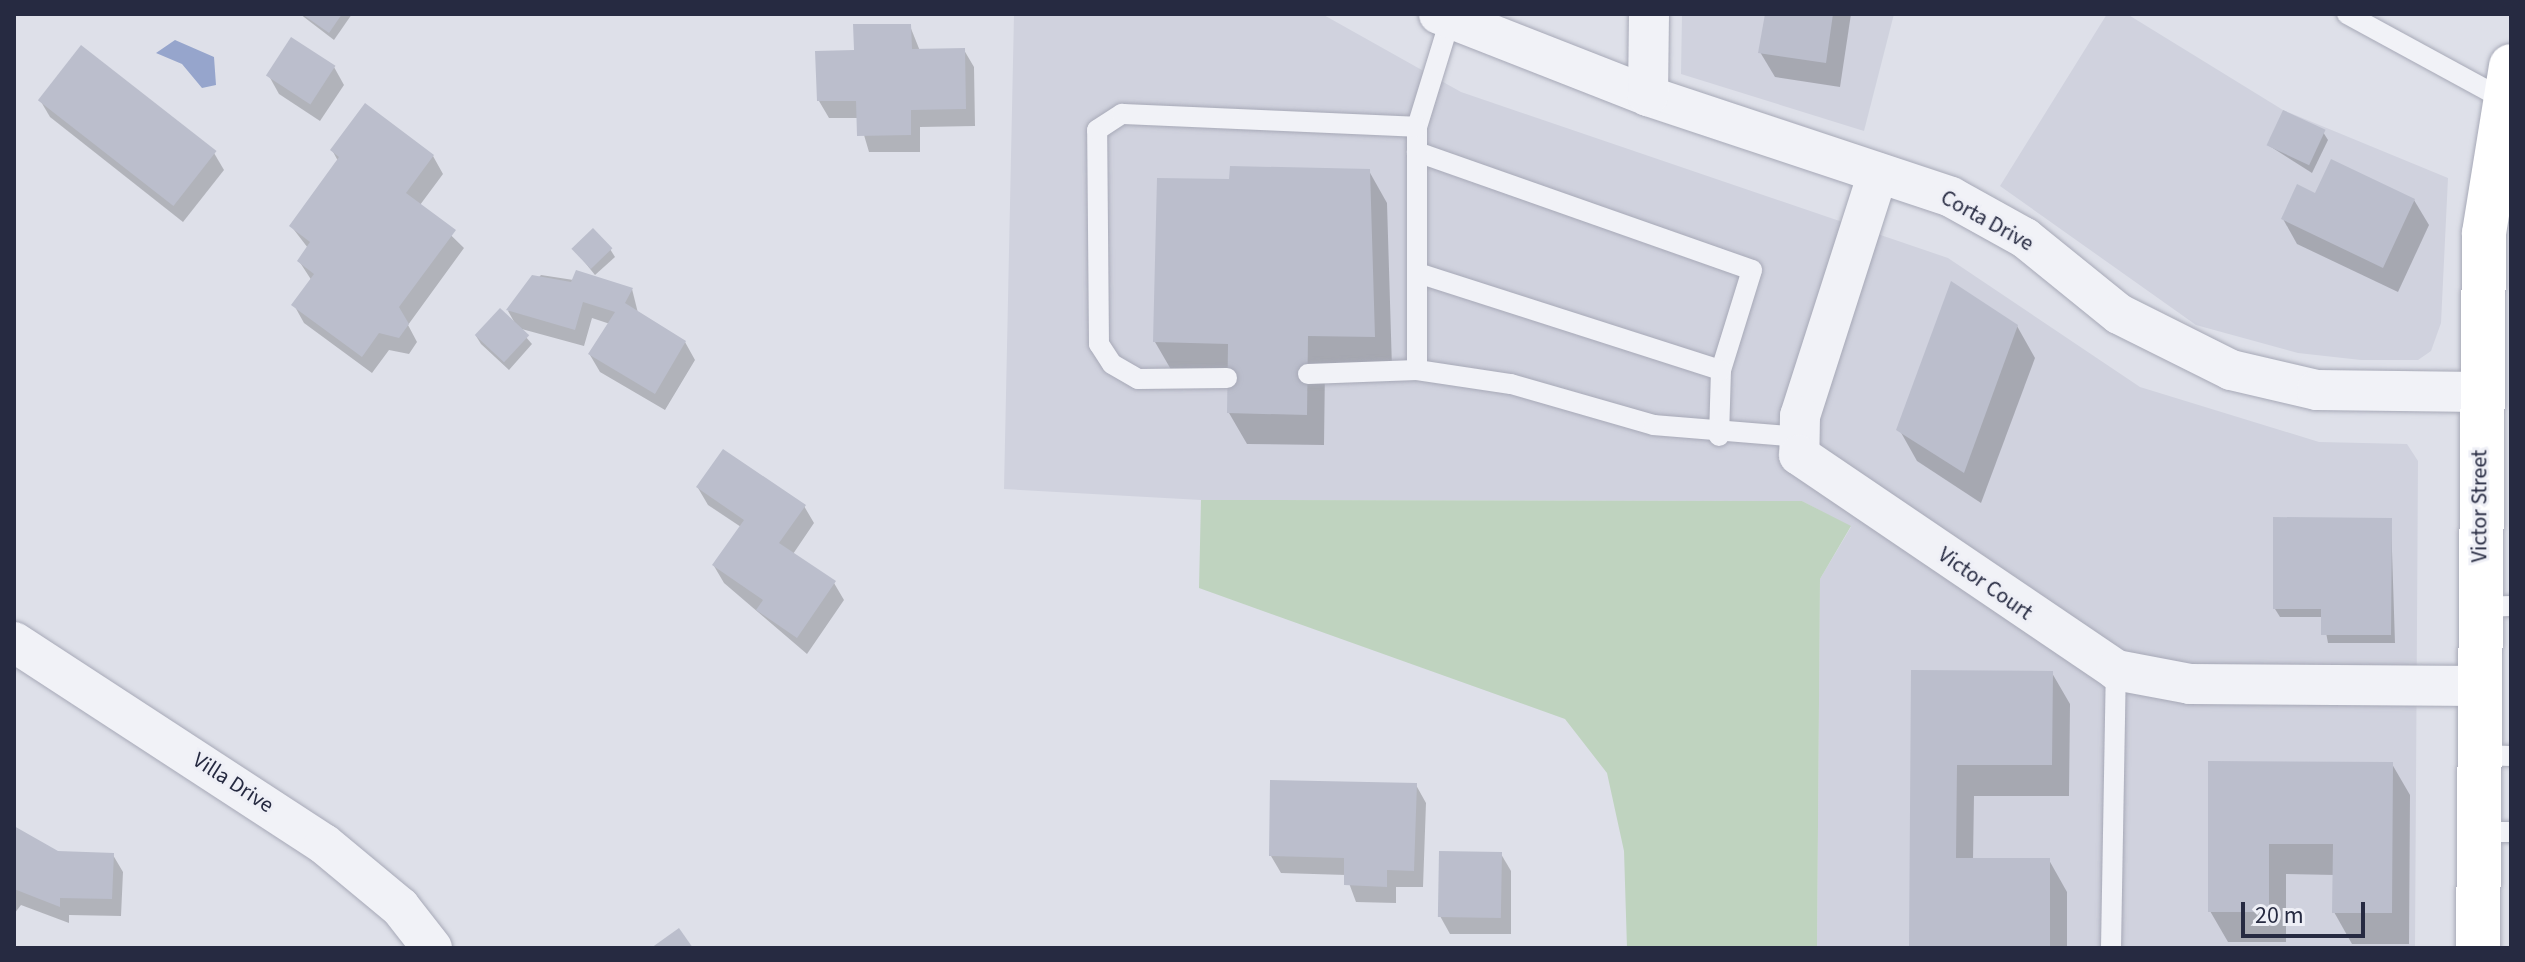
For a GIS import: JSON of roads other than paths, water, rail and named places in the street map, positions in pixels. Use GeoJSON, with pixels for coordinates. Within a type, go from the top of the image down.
{"type":"FeatureCollection","features":[{"type":"Feature","properties":{"kind":"street"},"geometry":{"type":"LineString","coordinates":[[1648,96],[1649,14]]}},
{"type":"Feature","properties":{"kind":"street","name":"Corta Drive"},"geometry":{"type":"LineString","coordinates":[[1444,17],[1648,96],[1878,173],[2000,223],[2119,314],[2231,370],[2317,390],[2496,392]]}},
{"type":"Feature","properties":{"kind":"street","name":"Victor Street"},"geometry":{"type":"LineString","coordinates":[[2478,948],[2494,832],[2495,756],[2479,686],[2495,607],[2499,213],[2506,82]]}},
{"type":"Feature","properties":{"kind":"street"},"geometry":{"type":"LineString","coordinates":[[1800,437],[1878,173]]}},
{"type":"Feature","properties":{"kind":"street","name":"Victor Court"},"geometry":{"type":"LineString","coordinates":[[1800,437],[1799,455],[2116,670],[2190,684],[2479,686]]}},
{"type":"Feature","properties":{"kind":"street","name":"Villa Drive"},"geometry":{"type":"LineString","coordinates":[[14,642],[324,844],[400,907],[432,948]]}},
{"type":"Feature","properties":{"kind":"lane"},"geometry":{"type":"LineString","coordinates":[[2347,14],[2506,82]]}},
{"type":"Feature","properties":{"kind":"lane"},"geometry":{"type":"LineString","coordinates":[[1417,370],[1417,127],[1444,17]]}},
{"type":"Feature","properties":{"kind":"lane"},"geometry":{"type":"LineString","coordinates":[[1227,378],[1138,379],[1112,364],[1099,344],[1097,130],[1122,114],[1417,127]]}},
{"type":"Feature","properties":{"kind":"lane"},"geometry":{"type":"LineString","coordinates":[[1417,152],[1752,270],[1721,370],[1719,436]]}},
{"type":"Feature","properties":{"kind":"lane"},"geometry":{"type":"LineString","coordinates":[[1418,273],[1721,370]]}},
{"type":"Feature","properties":{"kind":"lane"},"geometry":{"type":"LineString","coordinates":[[1308,374],[1417,370],[1511,384],[1654,425],[1719,436],[1800,437]]}},
{"type":"Feature","properties":{"kind":"lane"},"geometry":{"type":"LineString","coordinates":[[2111,948],[2116,670]]}},
{"type":"Feature","properties":{"kind":"water"},"geometry":{"type":"Polygon","coordinates":[[[175,40],[214,57],[216,85],[202,88],[182,64],[156,53],[175,40]]]}}]}
